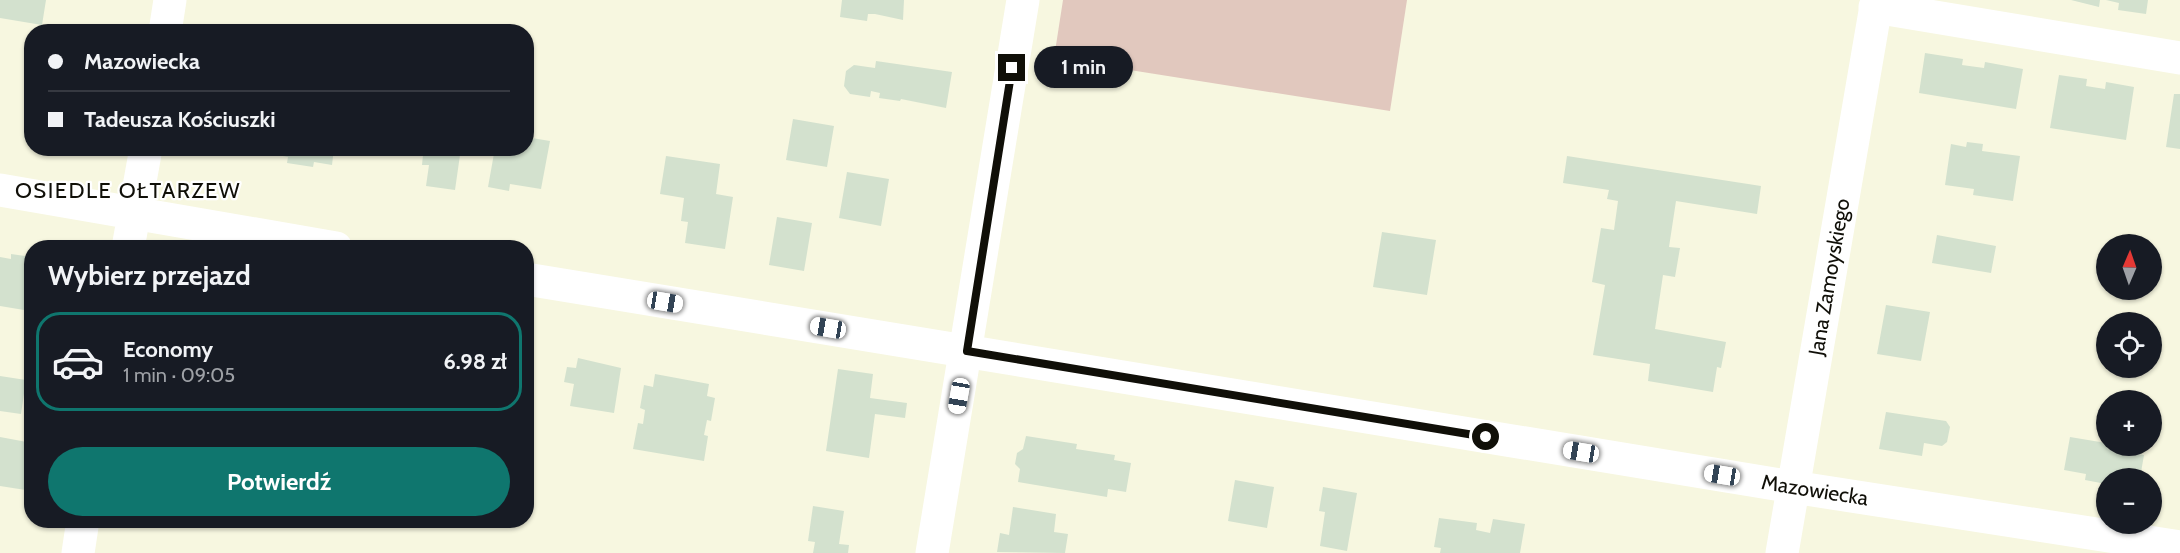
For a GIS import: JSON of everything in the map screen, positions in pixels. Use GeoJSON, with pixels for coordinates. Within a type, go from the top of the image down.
{"type":"FeatureCollection","features":[{"type":"Feature","properties":{"kind":"street"},"geometry":{"type":"LineString","coordinates":[[166,24],[170,0]]}},
{"type":"Feature","properties":{"kind":"street"},"geometry":{"type":"LineString","coordinates":[[932,553],[1023,0]]}},
{"type":"Feature","properties":{"kind":"street"},"geometry":{"type":"LineString","coordinates":[[1876,4],[2180,58]]}},
{"type":"Feature","properties":{"kind":"street","name":"Jana Zamoyskiego"},"geometry":{"type":"LineString","coordinates":[[1782,553],[1876,4]]}},
{"type":"Feature","properties":{"kind":"street"},"geometry":{"type":"LineString","coordinates":[[130,240],[145,156]]}},
{"type":"Feature","properties":{"kind":"street"},"geometry":{"type":"LineString","coordinates":[[0,190],[289,240]]}},
{"type":"Feature","properties":{"kind":"street","name":"Mazowiecka"},"geometry":{"type":"LineString","coordinates":[[534,280],[1793,487],[2180,547]]}},
{"type":"Feature","properties":{"kind":"street"},"geometry":{"type":"LineString","coordinates":[[78,553],[82,528]]}},
{"type":"Feature","properties":{"kind":"shaded area"},"geometry":{"type":"Polygon","coordinates":[[[1063,0],[1407,0],[1390,111],[1054,58],[1063,0]]]}},
{"type":"Feature","properties":{"kind":"building"},"geometry":{"type":"Polygon","coordinates":[[[0,0],[46,0],[42,24],[0,18],[0,0]]]}},
{"type":"Feature","properties":{"kind":"building"},"geometry":{"type":"Polygon","coordinates":[[[842,0],[904,0],[903,20],[875,14],[868,14],[867,21],[840,17],[842,0]]]}},
{"type":"Feature","properties":{"kind":"building"},"geometry":{"type":"Polygon","coordinates":[[[2071,0],[2100,0],[2099,7],[2071,0]]]}},
{"type":"Feature","properties":{"kind":"building"},"geometry":{"type":"Polygon","coordinates":[[[2106,0],[2148,0],[2146,14],[2118,10],[2119,3],[2106,0]]]}},
{"type":"Feature","properties":{"kind":"building"},"geometry":{"type":"Polygon","coordinates":[[[1925,53],[1963,59],[1962,65],[1984,68],[1985,62],[2023,69],[2016,109],[1919,93],[1925,53]]]}},
{"type":"Feature","properties":{"kind":"building"},"geometry":{"type":"Polygon","coordinates":[[[876,61],[952,72],[946,108],[901,99],[900,101],[879,98],[880,93],[871,91],[870,97],[850,94],[844,86],[846,71],[854,65],[875,68],[876,61]]]}},
{"type":"Feature","properties":{"kind":"building"},"geometry":{"type":"Polygon","coordinates":[[[2059,75],[2087,79],[2086,86],[2105,89],[2106,82],[2134,87],[2126,140],[2050,128],[2059,75]]]}},
{"type":"Feature","properties":{"kind":"building"},"geometry":{"type":"Polygon","coordinates":[[[2174,94],[2180,94],[2180,149],[2166,147],[2174,94]]]}},
{"type":"Feature","properties":{"kind":"building"},"geometry":{"type":"Polygon","coordinates":[[[793,119],[834,126],[827,167],[786,160],[793,119]]]}},
{"type":"Feature","properties":{"kind":"building"},"geometry":{"type":"Polygon","coordinates":[[[534,138],[550,141],[541,189],[510,184],[509,191],[488,187],[494,156],[534,156],[534,138]]]}},
{"type":"Feature","properties":{"kind":"building"},"geometry":{"type":"Polygon","coordinates":[[[1967,142],[1983,144],[1982,151],[2020,156],[2013,201],[1973,195],[1974,189],[1945,185],[1951,144],[1966,147],[1967,142]]]}},
{"type":"Feature","properties":{"kind":"building"},"geometry":{"type":"Polygon","coordinates":[[[283,156],[333,156],[332,165],[314,162],[313,167],[287,163],[288,157],[283,156]]]}},
{"type":"Feature","properties":{"kind":"building"},"geometry":{"type":"Polygon","coordinates":[[[423,156],[460,156],[455,190],[426,186],[429,165],[422,165],[423,156]]]}},
{"type":"Feature","properties":{"kind":"building"},"geometry":{"type":"Polygon","coordinates":[[[666,156],[720,164],[716,194],[733,197],[725,249],[685,243],[688,222],[681,221],[684,198],[660,194],[666,156]]]}},
{"type":"Feature","properties":{"kind":"building"},"geometry":{"type":"Polygon","coordinates":[[[1567,156],[1761,186],[1757,214],[1676,201],[1669,247],[1680,248],[1675,277],[1663,275],[1655,329],[1726,342],[1721,368],[1717,367],[1713,392],[1648,381],[1650,364],[1593,355],[1605,285],[1592,282],[1601,228],[1614,230],[1618,201],[1607,199],[1609,190],[1563,183],[1567,156]]]}},
{"type":"Feature","properties":{"kind":"building"},"geometry":{"type":"Polygon","coordinates":[[[847,172],[889,179],[881,226],[839,218],[847,172]]]}},
{"type":"Feature","properties":{"kind":"building"},"geometry":{"type":"Polygon","coordinates":[[[777,217],[812,223],[804,271],[769,265],[777,217]]]}},
{"type":"Feature","properties":{"kind":"building"},"geometry":{"type":"Polygon","coordinates":[[[1382,232],[1436,240],[1427,295],[1373,287],[1382,232]]]}},
{"type":"Feature","properties":{"kind":"building"},"geometry":{"type":"Polygon","coordinates":[[[1937,235],[1996,246],[1991,273],[1932,263],[1937,235]]]}},
{"type":"Feature","properties":{"kind":"building"},"geometry":{"type":"Polygon","coordinates":[[[11,254],[24,256],[24,310],[0,306],[0,257],[11,259],[11,254]]]}},
{"type":"Feature","properties":{"kind":"building"},"geometry":{"type":"Polygon","coordinates":[[[1886,305],[1930,312],[1921,361],[1877,354],[1886,305]]]}},
{"type":"Feature","properties":{"kind":"building"},"geometry":{"type":"Polygon","coordinates":[[[578,358],[621,368],[614,413],[570,406],[574,384],[564,382],[567,367],[576,368],[578,358]]]}},
{"type":"Feature","properties":{"kind":"building"},"geometry":{"type":"Polygon","coordinates":[[[838,369],[873,374],[870,398],[907,403],[905,418],[875,414],[869,458],[826,451],[838,369]]]}},
{"type":"Feature","properties":{"kind":"building"},"geometry":{"type":"Polygon","coordinates":[[[655,374],[709,384],[707,396],[715,398],[711,421],[707,420],[704,435],[708,436],[704,461],[633,449],[638,423],[643,424],[645,410],[640,408],[644,385],[653,387],[655,374]]]}},
{"type":"Feature","properties":{"kind":"building"},"geometry":{"type":"Polygon","coordinates":[[[0,376],[24,380],[21,414],[0,411],[0,376]]]}},
{"type":"Feature","properties":{"kind":"building"},"geometry":{"type":"Polygon","coordinates":[[[1886,412],[1946,421],[1950,427],[1947,442],[1942,446],[1924,443],[1922,456],[1879,449],[1886,412]]]}},
{"type":"Feature","properties":{"kind":"building"},"geometry":{"type":"Polygon","coordinates":[[[1026,436],[1077,444],[1076,449],[1115,455],[1114,460],[1131,463],[1126,492],[1108,489],[1107,497],[1018,482],[1020,469],[1015,464],[1017,453],[1023,449],[1026,436]]]}},
{"type":"Feature","properties":{"kind":"building"},"geometry":{"type":"Polygon","coordinates":[[[0,437],[24,442],[24,490],[0,486],[0,437]]]}},
{"type":"Feature","properties":{"kind":"building"},"geometry":{"type":"Polygon","coordinates":[[[2070,437],[2096,441],[2096,456],[2144,456],[2142,468],[2096,468],[2096,482],[2085,480],[2086,474],[2064,470],[2070,437]]]}},
{"type":"Feature","properties":{"kind":"building"},"geometry":{"type":"Polygon","coordinates":[[[1235,480],[1274,487],[1267,528],[1228,521],[1235,480]]]}},
{"type":"Feature","properties":{"kind":"building"},"geometry":{"type":"Polygon","coordinates":[[[1323,487],[1357,493],[1347,551],[1320,546],[1325,512],[1319,511],[1323,487]]]}},
{"type":"Feature","properties":{"kind":"building"},"geometry":{"type":"Polygon","coordinates":[[[813,506],[844,511],[839,544],[849,545],[848,553],[813,553],[815,542],[808,541],[813,506]]]}},
{"type":"Feature","properties":{"kind":"building"},"geometry":{"type":"Polygon","coordinates":[[[1013,507],[1056,514],[1054,532],[1068,534],[1065,553],[997,552],[1000,533],[1009,535],[1013,507]]]}},
{"type":"Feature","properties":{"kind":"building"},"geometry":{"type":"Polygon","coordinates":[[[1439,518],[1477,523],[1476,530],[1490,533],[1493,519],[1525,524],[1520,553],[1440,553],[1441,548],[1434,547],[1439,518]]]}},
{"type":"Feature","properties":{"kind":"district","name":"OSIEDLE OŁTARZEW"},"geometry":{"type":"Point","coordinates":[128,190]}},
{"type":"Feature","properties":{"kind":"route"},"geometry":{"type":"LineString","coordinates":[[1012,68],[967,351],[1486,437]]}}]}
